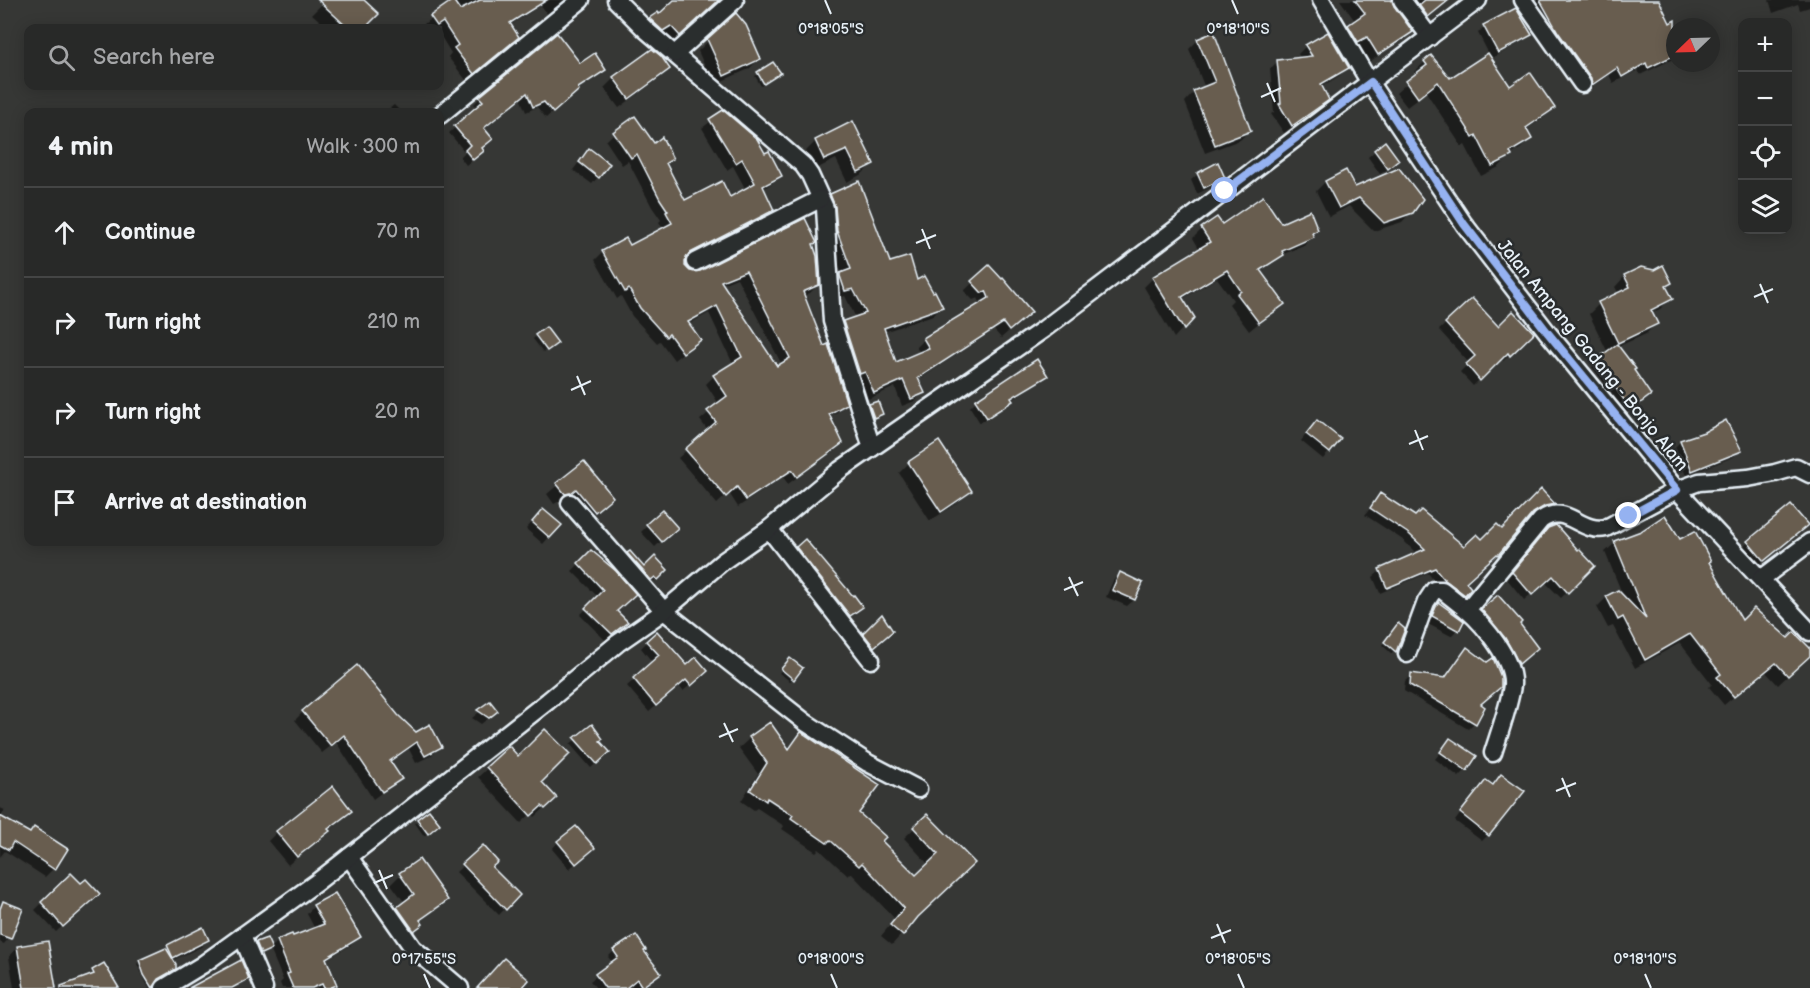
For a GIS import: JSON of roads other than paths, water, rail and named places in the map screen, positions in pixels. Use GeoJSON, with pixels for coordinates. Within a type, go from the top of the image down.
{"type":"FeatureCollection","features":[{"type":"Feature","properties":{"kind":"street"},"geometry":{"type":"LineString","coordinates":[[444,112],[581,0]]}},
{"type":"Feature","properties":{"kind":"street"},"geometry":{"type":"LineString","coordinates":[[616,0],[646,30],[802,165],[810,175],[825,208],[832,321],[872,448]]}},
{"type":"Feature","properties":{"kind":"street"},"geometry":{"type":"LineString","coordinates":[[675,54],[735,0]]}},
{"type":"Feature","properties":{"kind":"street","name":"Jalan Ampang Gadang - Bonjo Alam"},"geometry":{"type":"LineString","coordinates":[[1321,0],[1371,82],[1464,224],[1548,333],[1677,490],[1810,632]]}},
{"type":"Feature","properties":{"kind":"street"},"geometry":{"type":"LineString","coordinates":[[1402,0],[1430,37]]}},
{"type":"Feature","properties":{"kind":"street"},"geometry":{"type":"LineString","coordinates":[[164,988],[202,965],[317,882],[548,701],[618,642],[664,611],[722,562],[769,529],[840,470],[1044,329],[1478,0]]}},
{"type":"Feature","properties":{"kind":"street"},"geometry":{"type":"LineString","coordinates":[[1523,0],[1582,84]]}},
{"type":"Feature","properties":{"kind":"street"},"geometry":{"type":"LineString","coordinates":[[695,262],[820,200]]}},
{"type":"Feature","properties":{"kind":"street"},"geometry":{"type":"LineString","coordinates":[[1467,610],[1547,516],[1556,513],[1563,514],[1590,529],[1598,530],[1612,525],[1677,490],[1699,482],[1748,478],[1796,467],[1810,474]]}},
{"type":"Feature","properties":{"kind":"street"},"geometry":{"type":"LineString","coordinates":[[570,503],[664,611],[805,722],[868,763],[918,789]]}},
{"type":"Feature","properties":{"kind":"street"},"geometry":{"type":"LineString","coordinates":[[769,529],[870,660]]}},
{"type":"Feature","properties":{"kind":"street"},"geometry":{"type":"LineString","coordinates":[[1761,579],[1810,542]]}},
{"type":"Feature","properties":{"kind":"street"},"geometry":{"type":"LineString","coordinates":[[1407,654],[1426,602],[1434,590],[1442,590],[1467,610],[1504,654],[1511,672],[1512,684],[1493,753]]}},
{"type":"Feature","properties":{"kind":"street"},"geometry":{"type":"LineString","coordinates":[[349,857],[413,948],[460,988]]}},
{"type":"Feature","properties":{"kind":"street"},"geometry":{"type":"LineString","coordinates":[[242,936],[264,988]]}}]}
